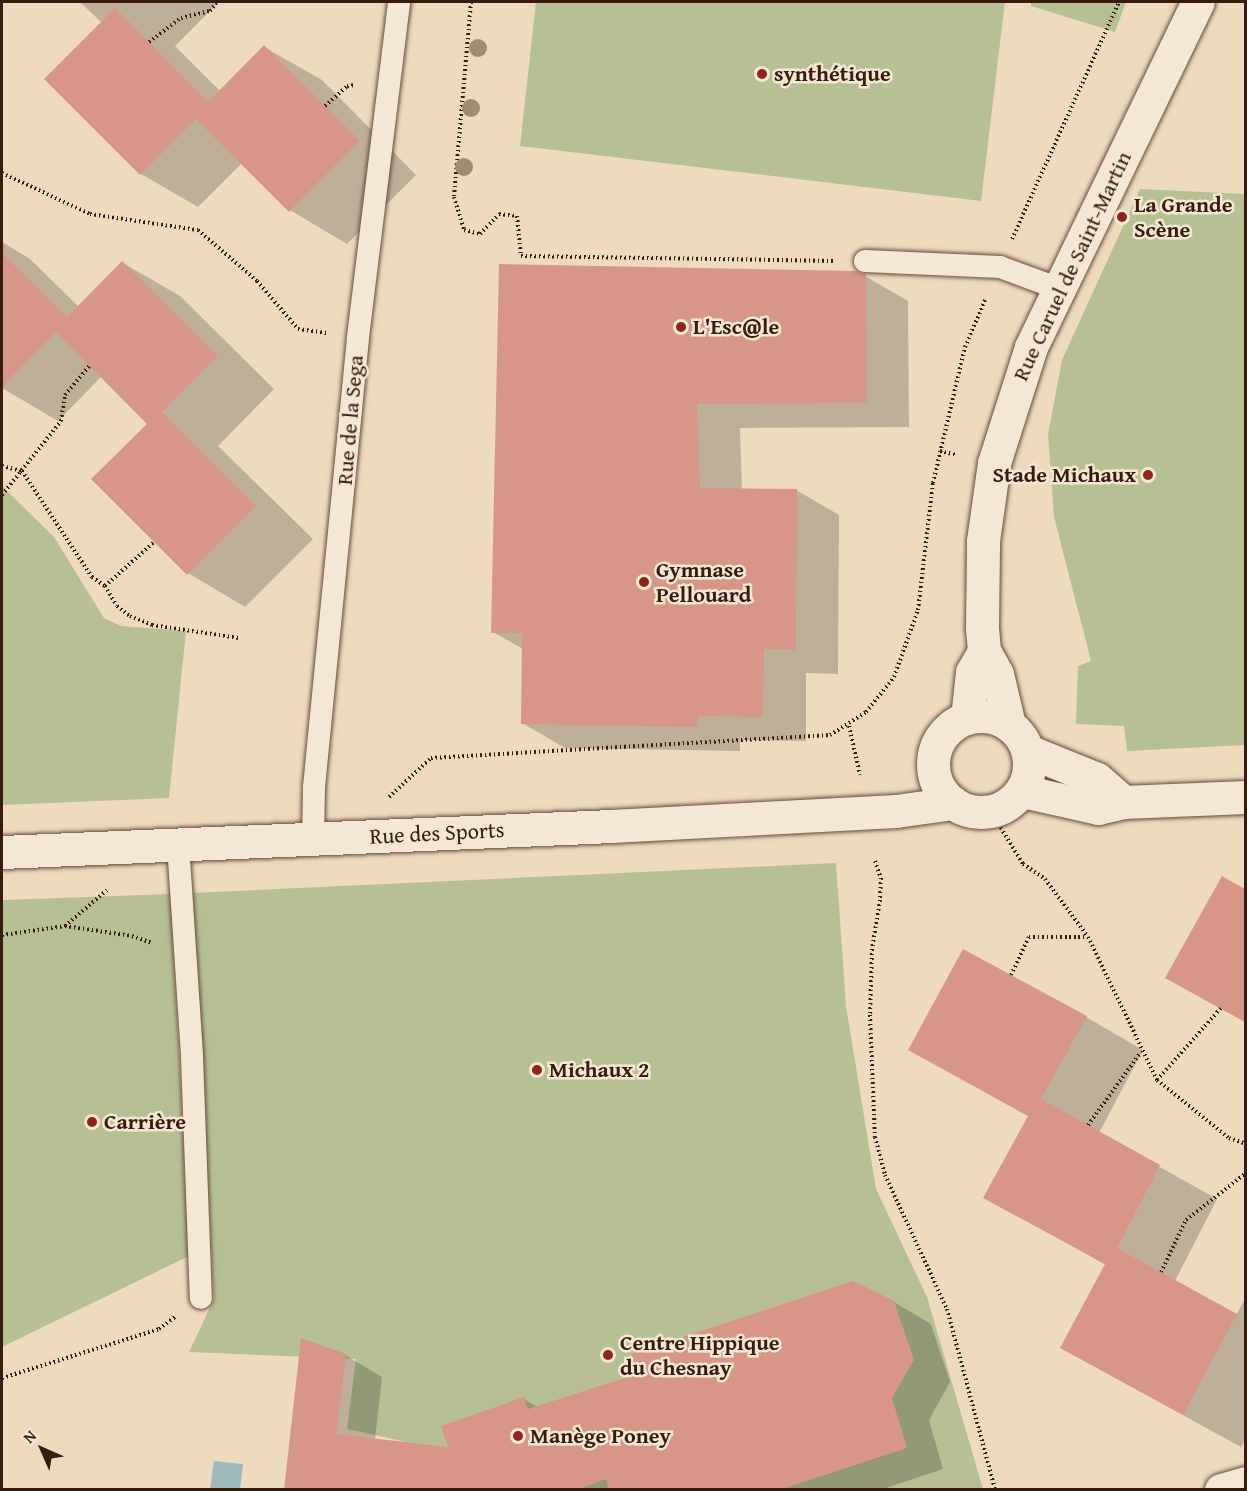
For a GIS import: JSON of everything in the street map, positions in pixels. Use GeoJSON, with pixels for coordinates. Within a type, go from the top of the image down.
{"type":"FeatureCollection","features":[{"type":"Feature","properties":{"kind":"main road","name":"Rue Caruel de Saint-Martin"},"geometry":{"type":"LineString","coordinates":[[1009,724],[997,674],[984,651],[983,541],[994,463],[1014,393],[1057,288],[1198,2]]}},
{"type":"Feature","properties":{"kind":"main road","name":"Rue Caruel de Saint-Martin"},"geometry":{"type":"LineString","coordinates":[[967,718],[972,672],[984,651]]}},
{"type":"Feature","properties":{"kind":"main road"},"geometry":{"type":"LineString","coordinates":[[953,803],[935,779],[933,764],[946,731],[967,718],[989,716],[1009,724],[1028,751],[1029,771],[1022,790],[1003,807],[991,811]]}},
{"type":"Feature","properties":{"kind":"main road"},"geometry":{"type":"LineString","coordinates":[[1028,751],[1097,779],[1123,802]]}},
{"type":"Feature","properties":{"kind":"main road"},"geometry":{"type":"LineString","coordinates":[[873,809],[933,764]]}},
{"type":"Feature","properties":{"kind":"main road"},"geometry":{"type":"LineString","coordinates":[[1022,790],[1098,808],[1123,802],[1245,797]]}},
{"type":"Feature","properties":{"kind":"main road","name":"Rue des Sports"},"geometry":{"type":"LineString","coordinates":[[2,852],[313,840],[873,809],[896,811],[953,803],[971,811],[991,811]]}},
{"type":"Feature","properties":{"kind":"main road"},"geometry":{"type":"LineString","coordinates":[[1221,1490],[1245,1483]]}},
{"type":"Feature","properties":{"kind":"lane","name":"Rue de la Sega"},"geometry":{"type":"LineString","coordinates":[[313,840],[314,788],[358,337],[399,2]]}},
{"type":"Feature","properties":{"kind":"lane"},"geometry":{"type":"LineString","coordinates":[[866,261],[1000,267],[1057,288]]}},
{"type":"Feature","properties":{"kind":"lane"},"geometry":{"type":"LineString","coordinates":[[178,844],[201,1298]]}},
{"type":"Feature","properties":{"kind":"path"},"geometry":{"type":"LineString","coordinates":[[149,42],[181,18],[210,11],[217,2]]}},
{"type":"Feature","properties":{"kind":"path"},"geometry":{"type":"LineString","coordinates":[[471,2],[454,197],[464,230],[480,234],[499,214],[517,216],[520,256],[866,261]]}},
{"type":"Feature","properties":{"kind":"path"},"geometry":{"type":"LineString","coordinates":[[378,798],[389,797],[431,758],[830,735],[849,726],[894,677],[918,610],[940,451],[965,347],[1119,2]]}},
{"type":"Feature","properties":{"kind":"path"},"geometry":{"type":"LineString","coordinates":[[2,173],[90,214],[198,230],[257,281],[298,329],[358,337]]}},
{"type":"Feature","properties":{"kind":"path"},"geometry":{"type":"LineString","coordinates":[[2,495],[61,420],[65,395],[89,366]]}},
{"type":"Feature","properties":{"kind":"path"},"geometry":{"type":"LineString","coordinates":[[2,466],[22,471],[92,577],[105,586],[117,606],[130,616],[152,625],[239,638]]}},
{"type":"Feature","properties":{"kind":"path"},"geometry":{"type":"LineString","coordinates":[[105,586],[154,542]]}},
{"type":"Feature","properties":{"kind":"path"},"geometry":{"type":"LineString","coordinates":[[849,726],[860,776]]}},
{"type":"Feature","properties":{"kind":"path"},"geometry":{"type":"LineString","coordinates":[[991,811],[1023,864],[1045,879],[1088,937],[1141,1052],[1157,1080],[1228,1138],[1245,1144]]}},
{"type":"Feature","properties":{"kind":"path"},"geometry":{"type":"LineString","coordinates":[[875,861],[881,878],[872,949],[870,1015],[874,1137],[885,1175],[947,1309],[994,1490]]}},
{"type":"Feature","properties":{"kind":"path"},"geometry":{"type":"LineString","coordinates":[[65,926],[107,890]]}},
{"type":"Feature","properties":{"kind":"path"},"geometry":{"type":"LineString","coordinates":[[2,934],[65,926],[132,936],[154,944],[186,968]]}},
{"type":"Feature","properties":{"kind":"path"},"geometry":{"type":"LineString","coordinates":[[1011,975],[1029,937],[1088,937]]}},
{"type":"Feature","properties":{"kind":"path"},"geometry":{"type":"LineString","coordinates":[[1157,1080],[1221,1008]]}},
{"type":"Feature","properties":{"kind":"path"},"geometry":{"type":"LineString","coordinates":[[1088,1125],[1141,1052]]}},
{"type":"Feature","properties":{"kind":"path"},"geometry":{"type":"LineString","coordinates":[[1161,1272],[1186,1220],[1245,1173]]}},
{"type":"Feature","properties":{"kind":"path"},"geometry":{"type":"LineString","coordinates":[[2,1378],[159,1329],[201,1298]]}},
{"type":"Feature","properties":{"kind":"green space","name":"synthétique"},"geometry":{"type":"Polygon","coordinates":[[[536,2],[1005,2],[981,201],[520,146],[536,2]]]}},
{"type":"Feature","properties":{"kind":"green space"},"geometry":{"type":"Polygon","coordinates":[[[1031,2],[1126,2],[1115,32],[1031,6],[1031,2]]]}},
{"type":"Feature","properties":{"kind":"green space","name":"Stade Michaux"},"geometry":{"type":"Polygon","coordinates":[[[1140,189],[1245,194],[1245,745],[1127,751],[1124,726],[1076,724],[1078,666],[1091,661],[1054,517],[1048,434],[1062,360],[1140,189]]]}},
{"type":"Feature","properties":{"kind":"green space"},"geometry":{"type":"Polygon","coordinates":[[[2,486],[54,537],[104,618],[121,626],[186,631],[169,798],[2,805],[2,486]]]}},
{"type":"Feature","properties":{"kind":"green space","name":"Michaux 2"},"geometry":{"type":"Polygon","coordinates":[[[836,863],[846,1006],[876,1189],[927,1297],[983,1489],[400,1489],[406,1442],[347,1429],[356,1359],[189,1352],[214,1299],[192,893],[836,863]]]}},
{"type":"Feature","properties":{"kind":"green space","name":"Carrière"},"geometry":{"type":"Polygon","coordinates":[[[171,894],[189,1256],[2,1347],[2,900],[171,894]]]}},
{"type":"Feature","properties":{"kind":"water"},"geometry":{"type":"Polygon","coordinates":[[[214,1461],[243,1464],[240,1489],[210,1489],[214,1461]]]}},
{"type":"Feature","properties":{"kind":"building"},"geometry":{"type":"Polygon","coordinates":[[[115,8],[208,102],[264,45],[360,141],[289,212],[196,119],[140,175],[44,79],[115,8]]]}},
{"type":"Feature","properties":{"kind":"building"},"geometry":{"type":"Polygon","coordinates":[[[2,253],[67,317],[122,261],[218,356],[162,412],[256,506],[187,575],[91,479],[147,424],[56,332],[2,387],[2,253]]]}},
{"type":"Feature","properties":{"kind":"building","name":"Gymnase Pellouard"},"geometry":{"type":"Polygon","coordinates":[[[499,264],[856,271],[866,275],[867,403],[697,404],[700,488],[797,489],[796,650],[764,649],[763,717],[698,716],[697,727],[521,724],[522,633],[491,633],[499,264]]]}},
{"type":"Feature","properties":{"kind":"building"},"geometry":{"type":"Polygon","coordinates":[[[1222,876],[1245,889],[1245,1022],[1165,978],[1222,876]]]}},
{"type":"Feature","properties":{"kind":"building"},"geometry":{"type":"Polygon","coordinates":[[[963,949],[1087,1016],[1041,1099],[1160,1165],[1117,1248],[1237,1314],[1183,1415],[1060,1348],[1105,1264],[983,1198],[1028,1116],[908,1050],[963,949]]]}},
{"type":"Feature","properties":{"kind":"building"},"geometry":{"type":"Polygon","coordinates":[[[853,1281],[894,1301],[914,1360],[892,1398],[907,1448],[779,1490],[609,1490],[606,1479],[577,1490],[284,1490],[301,1338],[346,1354],[336,1434],[448,1447],[441,1426],[524,1397],[528,1409],[637,1374],[631,1354],[853,1281]]]}},
{"type":"Feature","properties":{"kind":"place","name":"synthétique"},"geometry":{"type":"Point","coordinates":[762,74]}},
{"type":"Feature","properties":{"kind":"place","name":"La Grande Scène"},"geometry":{"type":"Point","coordinates":[1122,217]}},
{"type":"Feature","properties":{"kind":"place","name":"L'Esc@le"},"geometry":{"type":"Point","coordinates":[681,327]}},
{"type":"Feature","properties":{"kind":"place","name":"Stade Michaux"},"geometry":{"type":"Point","coordinates":[1148,475]}},
{"type":"Feature","properties":{"kind":"place","name":"Gymnase Pellouard"},"geometry":{"type":"Point","coordinates":[644,582]}},
{"type":"Feature","properties":{"kind":"place","name":"Michaux 2"},"geometry":{"type":"Point","coordinates":[537,1070]}},
{"type":"Feature","properties":{"kind":"place","name":"Carrière"},"geometry":{"type":"Point","coordinates":[92,1122]}},
{"type":"Feature","properties":{"kind":"place","name":"Centre Hippique du Chesnay"},"geometry":{"type":"Point","coordinates":[608,1355]}},
{"type":"Feature","properties":{"kind":"place","name":"Manège Poney"},"geometry":{"type":"Point","coordinates":[518,1436]}}]}
